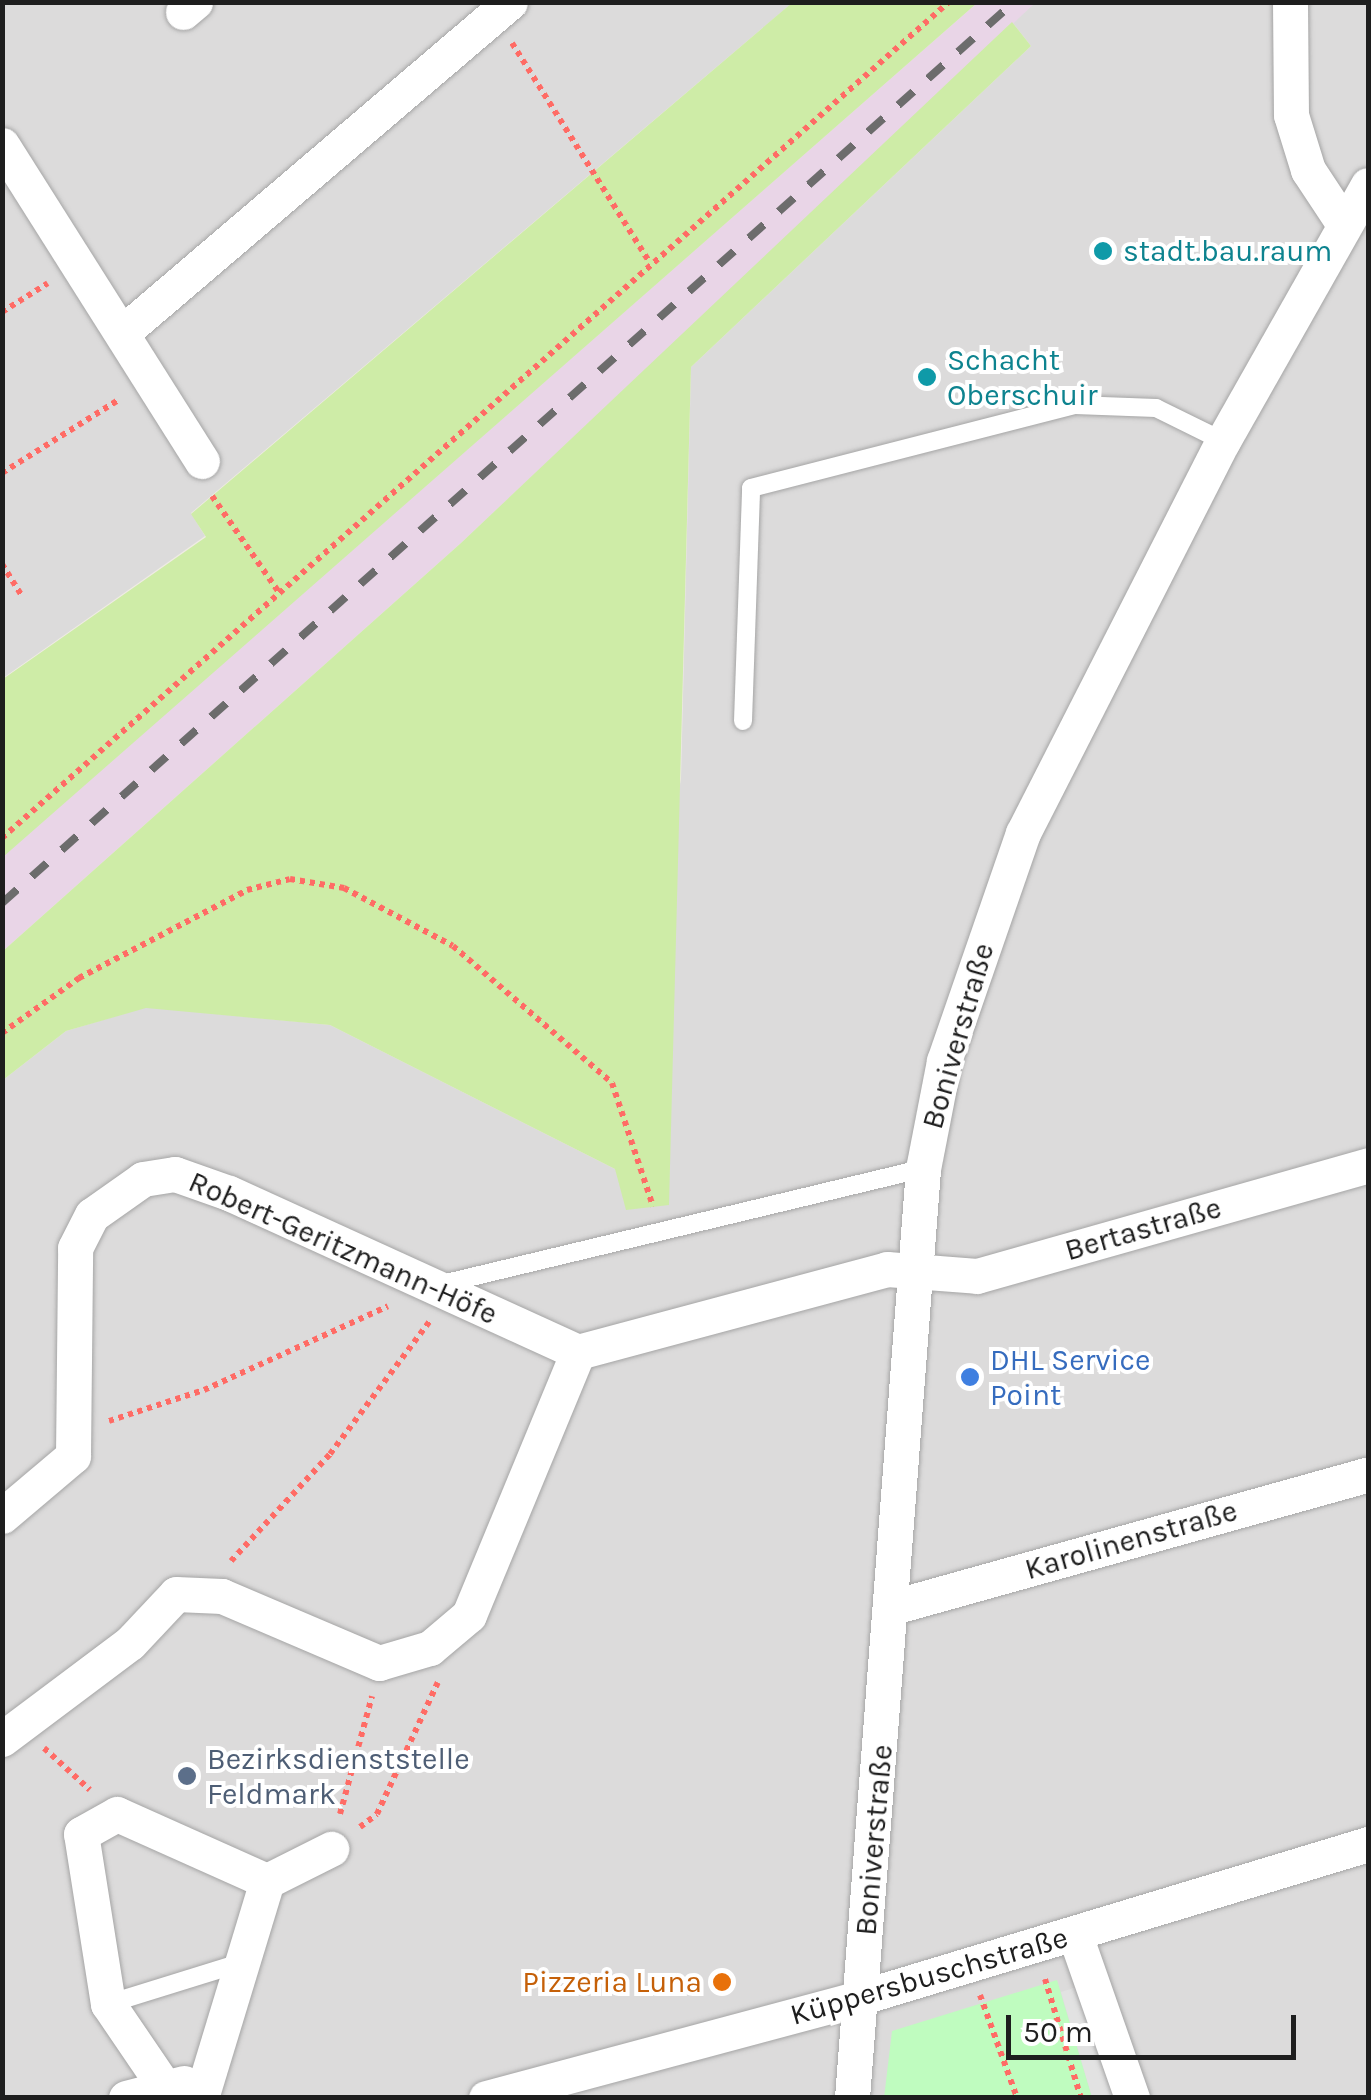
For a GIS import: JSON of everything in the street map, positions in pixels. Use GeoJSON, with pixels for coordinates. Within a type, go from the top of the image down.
{"type":"FeatureCollection","features":[{"type":"Feature","properties":{"kind":"street"},"geometry":{"type":"LineString","coordinates":[[1290,2],[1291,115],[1308,170],[1343,223]]}},
{"type":"Feature","properties":{"kind":"street"},"geometry":{"type":"LineString","coordinates":[[122,333],[508,3]]}},
{"type":"Feature","properties":{"kind":"street"},"geometry":{"type":"LineString","coordinates":[[2,144],[202,462]]}},
{"type":"Feature","properties":{"kind":"street","name":"Boniverstraße"},"geometry":{"type":"LineString","coordinates":[[852,2098],[893,1607],[923,1169],[944,1061],[1023,833],[1223,441],[1343,223],[1368,185]]}},
{"type":"Feature","properties":{"kind":"street","name":"Bertastraße"},"geometry":{"type":"LineString","coordinates":[[915,1269],[977,1276],[1368,1164]]}},
{"type":"Feature","properties":{"kind":"street","name":"Robert-Geritzmann-Höfe"},"geometry":{"type":"LineString","coordinates":[[2,1516],[74,1456],[75,1248],[92,1215],[143,1180],[176,1174],[229,1193],[578,1352]]}},
{"type":"Feature","properties":{"kind":"street"},"geometry":{"type":"LineString","coordinates":[[13,1734],[176,1594],[202,1590],[378,1662],[430,1648],[469,1615],[578,1352],[887,1269],[915,1269]]}},
{"type":"Feature","properties":{"kind":"street","name":"Karolinenstraße"},"geometry":{"type":"LineString","coordinates":[[893,1607],[1368,1474]]}},
{"type":"Feature","properties":{"kind":"street"},"geometry":{"type":"LineString","coordinates":[[168,2092],[108,2004],[81,1834],[117,1814],[267,1881]]}},
{"type":"Feature","properties":{"kind":"street","name":"Küppersbuschstraße"},"geometry":{"type":"LineString","coordinates":[[486,2098],[862,1997],[974,1979],[1075,1935],[1368,1844]]}},
{"type":"Feature","properties":{"kind":"street"},"geometry":{"type":"LineString","coordinates":[[126,2098],[204,2088],[267,1881],[331,1849]]}},
{"type":"Feature","properties":{"kind":"street"},"geometry":{"type":"LineString","coordinates":[[1075,1935],[1132,2098]]}},
{"type":"Feature","properties":{"kind":"lane"},"geometry":{"type":"LineString","coordinates":[[743,721],[751,488],[1074,405],[1156,408],[1223,441]]}},
{"type":"Feature","properties":{"kind":"lane"},"geometry":{"type":"LineString","coordinates":[[439,1291],[662,1230],[923,1169]]}},
{"type":"Feature","properties":{"kind":"lane"},"geometry":{"type":"LineString","coordinates":[[108,2004],[240,1962]]}},
{"type":"Feature","properties":{"kind":"path"},"geometry":{"type":"LineString","coordinates":[[2,838],[649,261],[949,2]]}},
{"type":"Feature","properties":{"kind":"path"},"geometry":{"type":"LineString","coordinates":[[508,3],[506,34],[649,261]]}},
{"type":"Feature","properties":{"kind":"path"},"geometry":{"type":"LineString","coordinates":[[2,312],[78,264]]}},
{"type":"Feature","properties":{"kind":"path"},"geometry":{"type":"LineString","coordinates":[[2,473],[151,379]]}},
{"type":"Feature","properties":{"kind":"path"},"geometry":{"type":"LineString","coordinates":[[202,462],[207,489],[280,594]]}},
{"type":"Feature","properties":{"kind":"path"},"geometry":{"type":"LineString","coordinates":[[2,564],[22,596]]}},
{"type":"Feature","properties":{"kind":"path"},"geometry":{"type":"LineString","coordinates":[[2,1033],[80,978],[247,890],[290,879],[344,888],[452,946],[612,1084],[662,1230]]}},
{"type":"Feature","properties":{"kind":"path"},"geometry":{"type":"LineString","coordinates":[[77,1431],[204,1390],[439,1291]]}},
{"type":"Feature","properties":{"kind":"path"},"geometry":{"type":"LineString","coordinates":[[202,1590],[330,1454],[439,1291]]}},
{"type":"Feature","properties":{"kind":"path"},"geometry":{"type":"LineString","coordinates":[[331,1849],[378,1662]]}},
{"type":"Feature","properties":{"kind":"path"},"geometry":{"type":"LineString","coordinates":[[331,1849],[376,1814],[444,1670]]}},
{"type":"Feature","properties":{"kind":"path"},"geometry":{"type":"LineString","coordinates":[[13,1734],[117,1814]]}},
{"type":"Feature","properties":{"kind":"path"},"geometry":{"type":"LineString","coordinates":[[1028,1981],[1044,1976],[1081,2098]]}},
{"type":"Feature","properties":{"kind":"path"},"geometry":{"type":"LineString","coordinates":[[974,1979],[996,1990]]}},
{"type":"Feature","properties":{"kind":"path"},"geometry":{"type":"LineString","coordinates":[[974,1979],[1016,2098]]}},
{"type":"Feature","properties":{"kind":"shaded area"},"geometry":{"type":"Polygon","coordinates":[[[3,3],[792,3],[191,513],[205,536],[3,678],[3,3]]]}},
{"type":"Feature","properties":{"kind":"shaded area"},"geometry":{"type":"Polygon","coordinates":[[[977,3],[1035,3],[461,543],[3,951],[2,857],[977,3]]]}},
{"type":"Feature","properties":{"kind":"shaded area"},"geometry":{"type":"Polygon","coordinates":[[[1035,3],[1368,3],[1368,2097],[3,2098],[3,1080],[66,1031],[146,1007],[330,1025],[615,1169],[681,779],[691,367],[1031,46],[1012,22],[1035,3]]]}},
{"type":"Feature","properties":{"kind":"shaded area"},"geometry":{"type":"Polygon","coordinates":[[[1083,1985],[1119,2097],[1092,2097],[1061,1992],[1083,1985]]]}},
{"type":"Feature","properties":{"kind":"green space"},"geometry":{"type":"Polygon","coordinates":[[[793,2],[977,3],[3,857],[3,679],[206,537],[191,514],[793,2]]]}},
{"type":"Feature","properties":{"kind":"green space"},"geometry":{"type":"Polygon","coordinates":[[[1012,22],[1031,46],[691,367],[669,1205],[626,1210],[615,1169],[330,1025],[146,1008],[66,1031],[3,1080],[3,951],[461,543],[1012,22]]]}},
{"type":"Feature","properties":{"kind":"green space"},"geometry":{"type":"Polygon","coordinates":[[[1057,1980],[1092,2097],[884,2098],[892,2031],[1057,1980]]]}},
{"type":"Feature","properties":{"kind":"railway"},"geometry":{"type":"LineString","coordinates":[[2,903],[1014,2]]}},
{"type":"Feature","properties":{"kind":"place","name":"stadt.bau.raum"},"geometry":{"type":"Point","coordinates":[1103,251]}},
{"type":"Feature","properties":{"kind":"place","name":"Schacht Oberschuir"},"geometry":{"type":"Point","coordinates":[927,377]}},
{"type":"Feature","properties":{"kind":"place","name":"DHL Service Point"},"geometry":{"type":"Point","coordinates":[970,1377]}},
{"type":"Feature","properties":{"kind":"place","name":"Bezirksdienststelle Feldmark"},"geometry":{"type":"Point","coordinates":[187,1776]}},
{"type":"Feature","properties":{"kind":"place","name":"Pizzeria Luna"},"geometry":{"type":"Point","coordinates":[722,1982]}}]}
